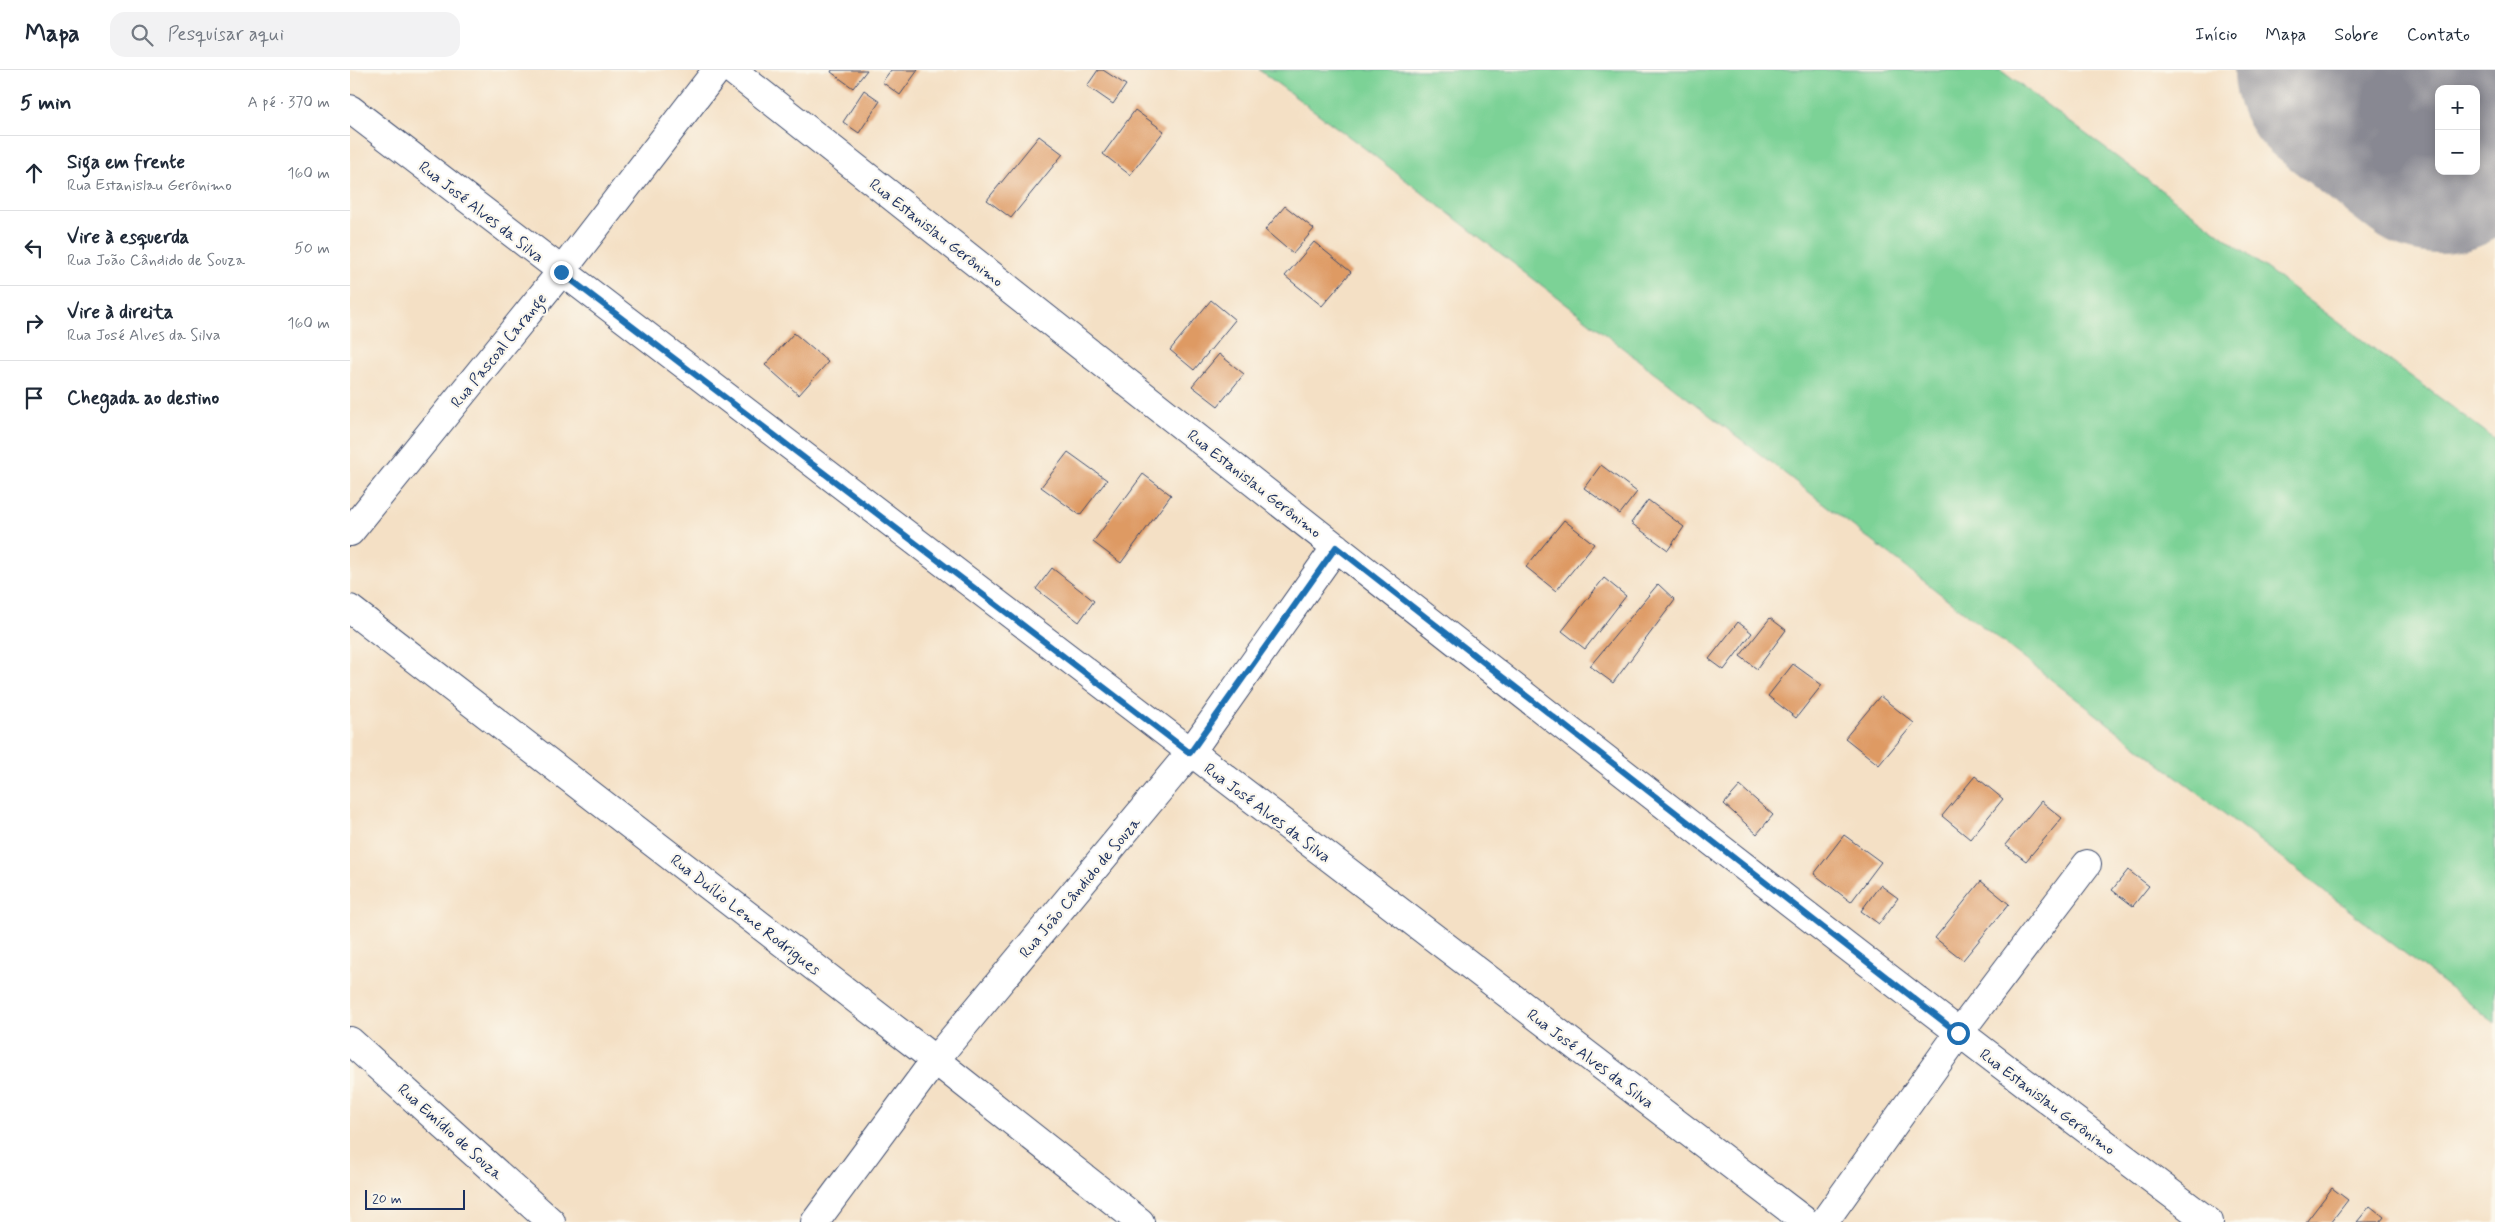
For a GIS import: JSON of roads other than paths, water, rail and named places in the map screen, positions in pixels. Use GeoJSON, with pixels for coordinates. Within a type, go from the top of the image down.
{"type":"FeatureCollection","features":[{"type":"Feature","properties":{"kind":"street","name":"Rua Pascoal Carange"},"geometry":{"type":"LineString","coordinates":[[350,532],[561,272],[717,70]]}},
{"type":"Feature","properties":{"kind":"street","name":"Rua Estanislau Gerônimo"},"geometry":{"type":"LineString","coordinates":[[732,70],[1336,547],[1958,1033],[2210,1222]]}},
{"type":"Feature","properties":{"kind":"street","name":"Rua José Alves da Silva"},"geometry":{"type":"LineString","coordinates":[[350,109],[1806,1222]]}},
{"type":"Feature","properties":{"kind":"street","name":"Rua João Cândido de Souza"},"geometry":{"type":"LineString","coordinates":[[814,1222],[935,1060],[1190,753],[1336,547]]}},
{"type":"Feature","properties":{"kind":"street","name":"Rua Duílio Leme Rodrigues"},"geometry":{"type":"LineString","coordinates":[[350,609],[935,1060],[1140,1222]]}},
{"type":"Feature","properties":{"kind":"street"},"geometry":{"type":"LineString","coordinates":[[1824,1222],[1958,1033],[2087,864]]}},
{"type":"Feature","properties":{"kind":"street","name":"Rua Emídio de Souza"},"geometry":{"type":"LineString","coordinates":[[350,1041],[551,1222]]}}]}
